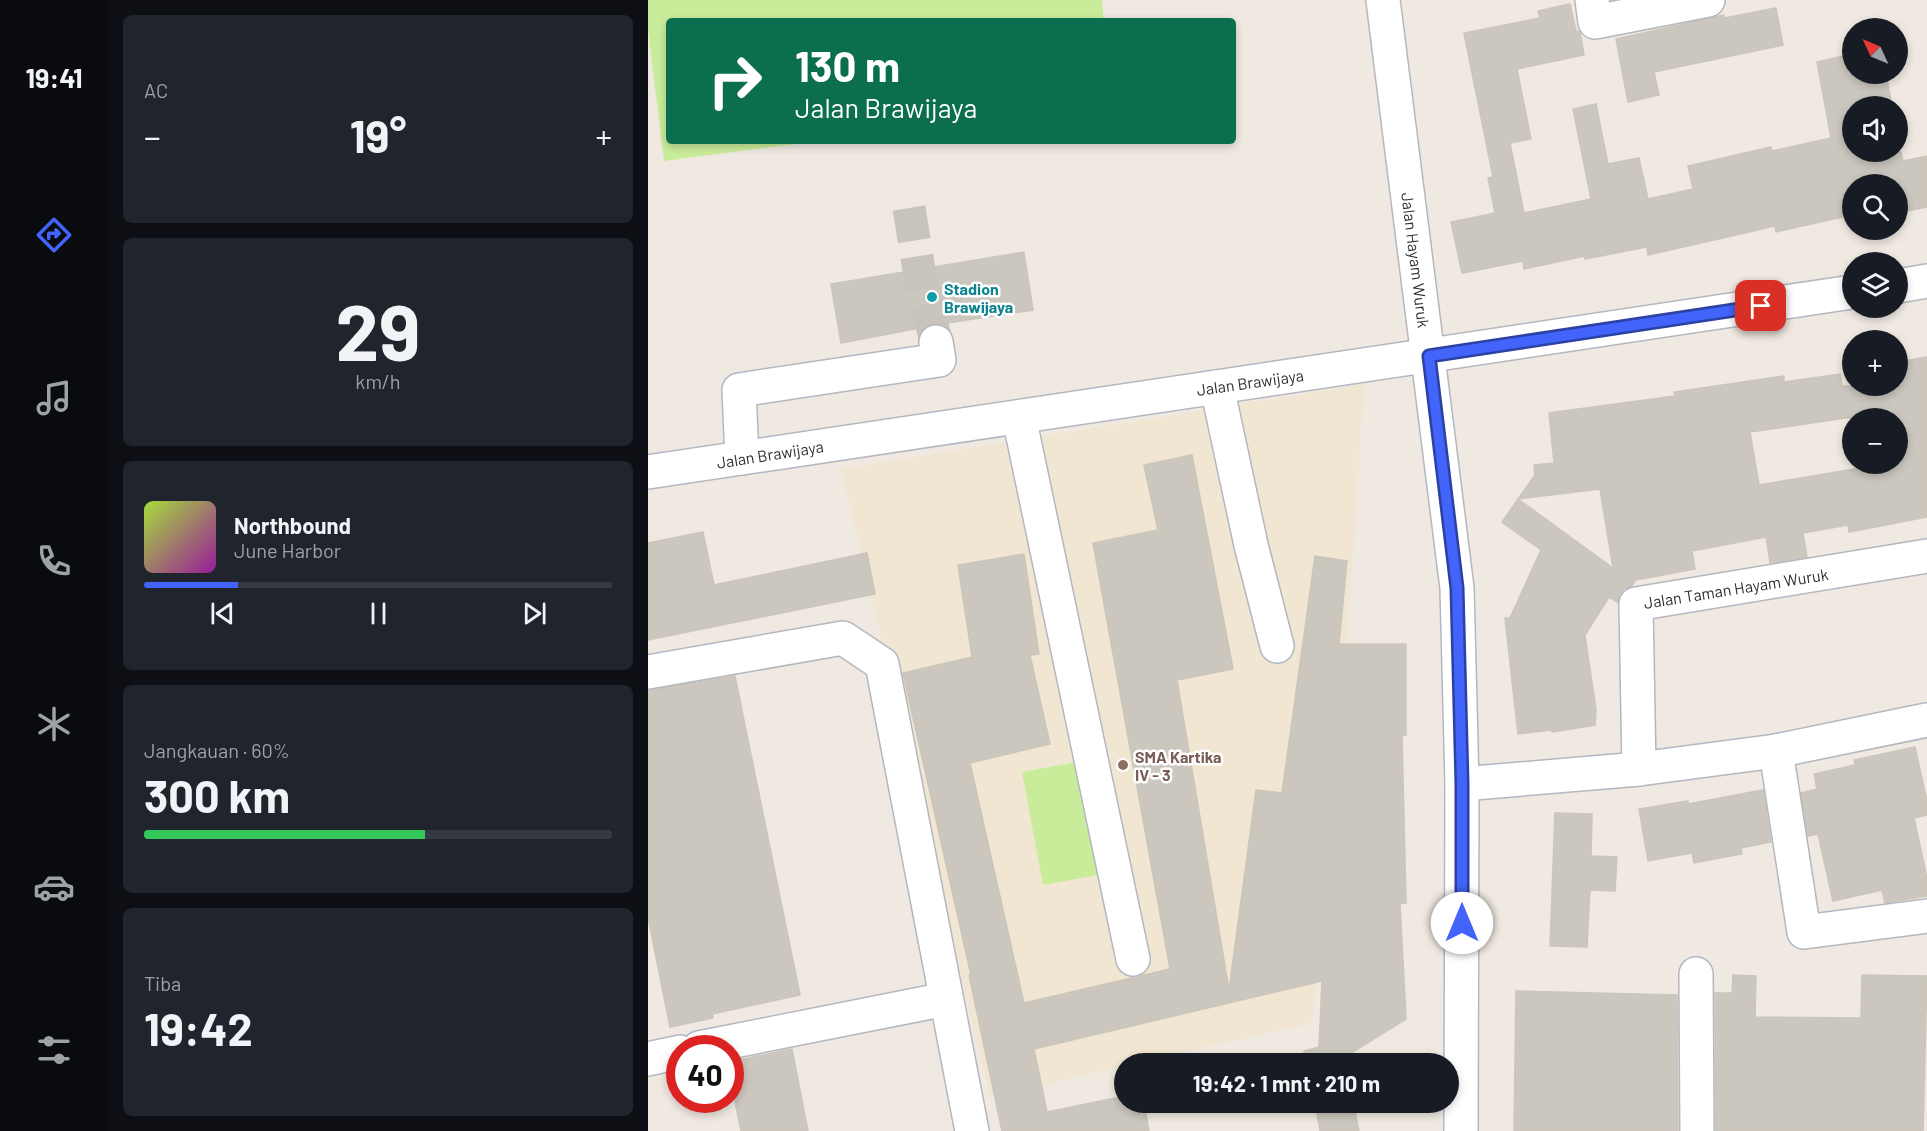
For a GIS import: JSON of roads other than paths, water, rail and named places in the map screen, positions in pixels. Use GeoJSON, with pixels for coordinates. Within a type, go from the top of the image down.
{"type":"FeatureCollection","features":[{"type":"Feature","properties":{"kind":"street","name":"Jalan Hayam Wuruk"},"geometry":{"type":"LineString","coordinates":[[1383,0],[1457,588],[1462,784],[1461,1131]]}},
{"type":"Feature","properties":{"kind":"street"},"geometry":{"type":"LineString","coordinates":[[1592,0],[1595,22],[1708,0]]}},
{"type":"Feature","properties":{"kind":"street"},"geometry":{"type":"LineString","coordinates":[[1908,284],[1927,281]]}},
{"type":"Feature","properties":{"kind":"street","name":"Jalan Brawijaya"},"geometry":{"type":"LineString","coordinates":[[648,472],[1842,294]]}},
{"type":"Feature","properties":{"kind":"street"},"geometry":{"type":"LineString","coordinates":[[742,458],[739,390],[939,360],[936,342]]}},
{"type":"Feature","properties":{"kind":"street"},"geometry":{"type":"LineString","coordinates":[[1217,387],[1251,544],[1277,646]]}},
{"type":"Feature","properties":{"kind":"street"},"geometry":{"type":"LineString","coordinates":[[1019,417],[1133,959]]}},
{"type":"Feature","properties":{"kind":"street","name":"Jalan Taman Hayam Wuruk"},"geometry":{"type":"LineString","coordinates":[[1639,769],[1636,604],[1927,556]]}},
{"type":"Feature","properties":{"kind":"street"},"geometry":{"type":"LineString","coordinates":[[648,672],[843,638],[882,664],[972,1131]]}},
{"type":"Feature","properties":{"kind":"street"},"geometry":{"type":"LineString","coordinates":[[1462,784],[1639,769],[1776,751],[1927,720]]}},
{"type":"Feature","properties":{"kind":"street"},"geometry":{"type":"LineString","coordinates":[[1776,751],[1804,932],[1927,916]]}},
{"type":"Feature","properties":{"kind":"street"},"geometry":{"type":"LineString","coordinates":[[1696,974],[1697,1131]]}},
{"type":"Feature","properties":{"kind":"street"},"geometry":{"type":"LineString","coordinates":[[744,1039],[946,999]]}},
{"type":"Feature","properties":{"kind":"street"},"geometry":{"type":"LineString","coordinates":[[648,1059],[666,1055]]}},
{"type":"Feature","properties":{"kind":"tunnel"},"geometry":{"type":"LineString","coordinates":[[909,208],[919,270],[936,342]]}},
{"type":"Feature","properties":{"kind":"place","name":"Stadion Brawijaya"},"geometry":{"type":"Point","coordinates":[932,297]}},
{"type":"Feature","properties":{"kind":"place","name":"SMA Kartika IV - 3"},"geometry":{"type":"Point","coordinates":[1123,765]}}]}
